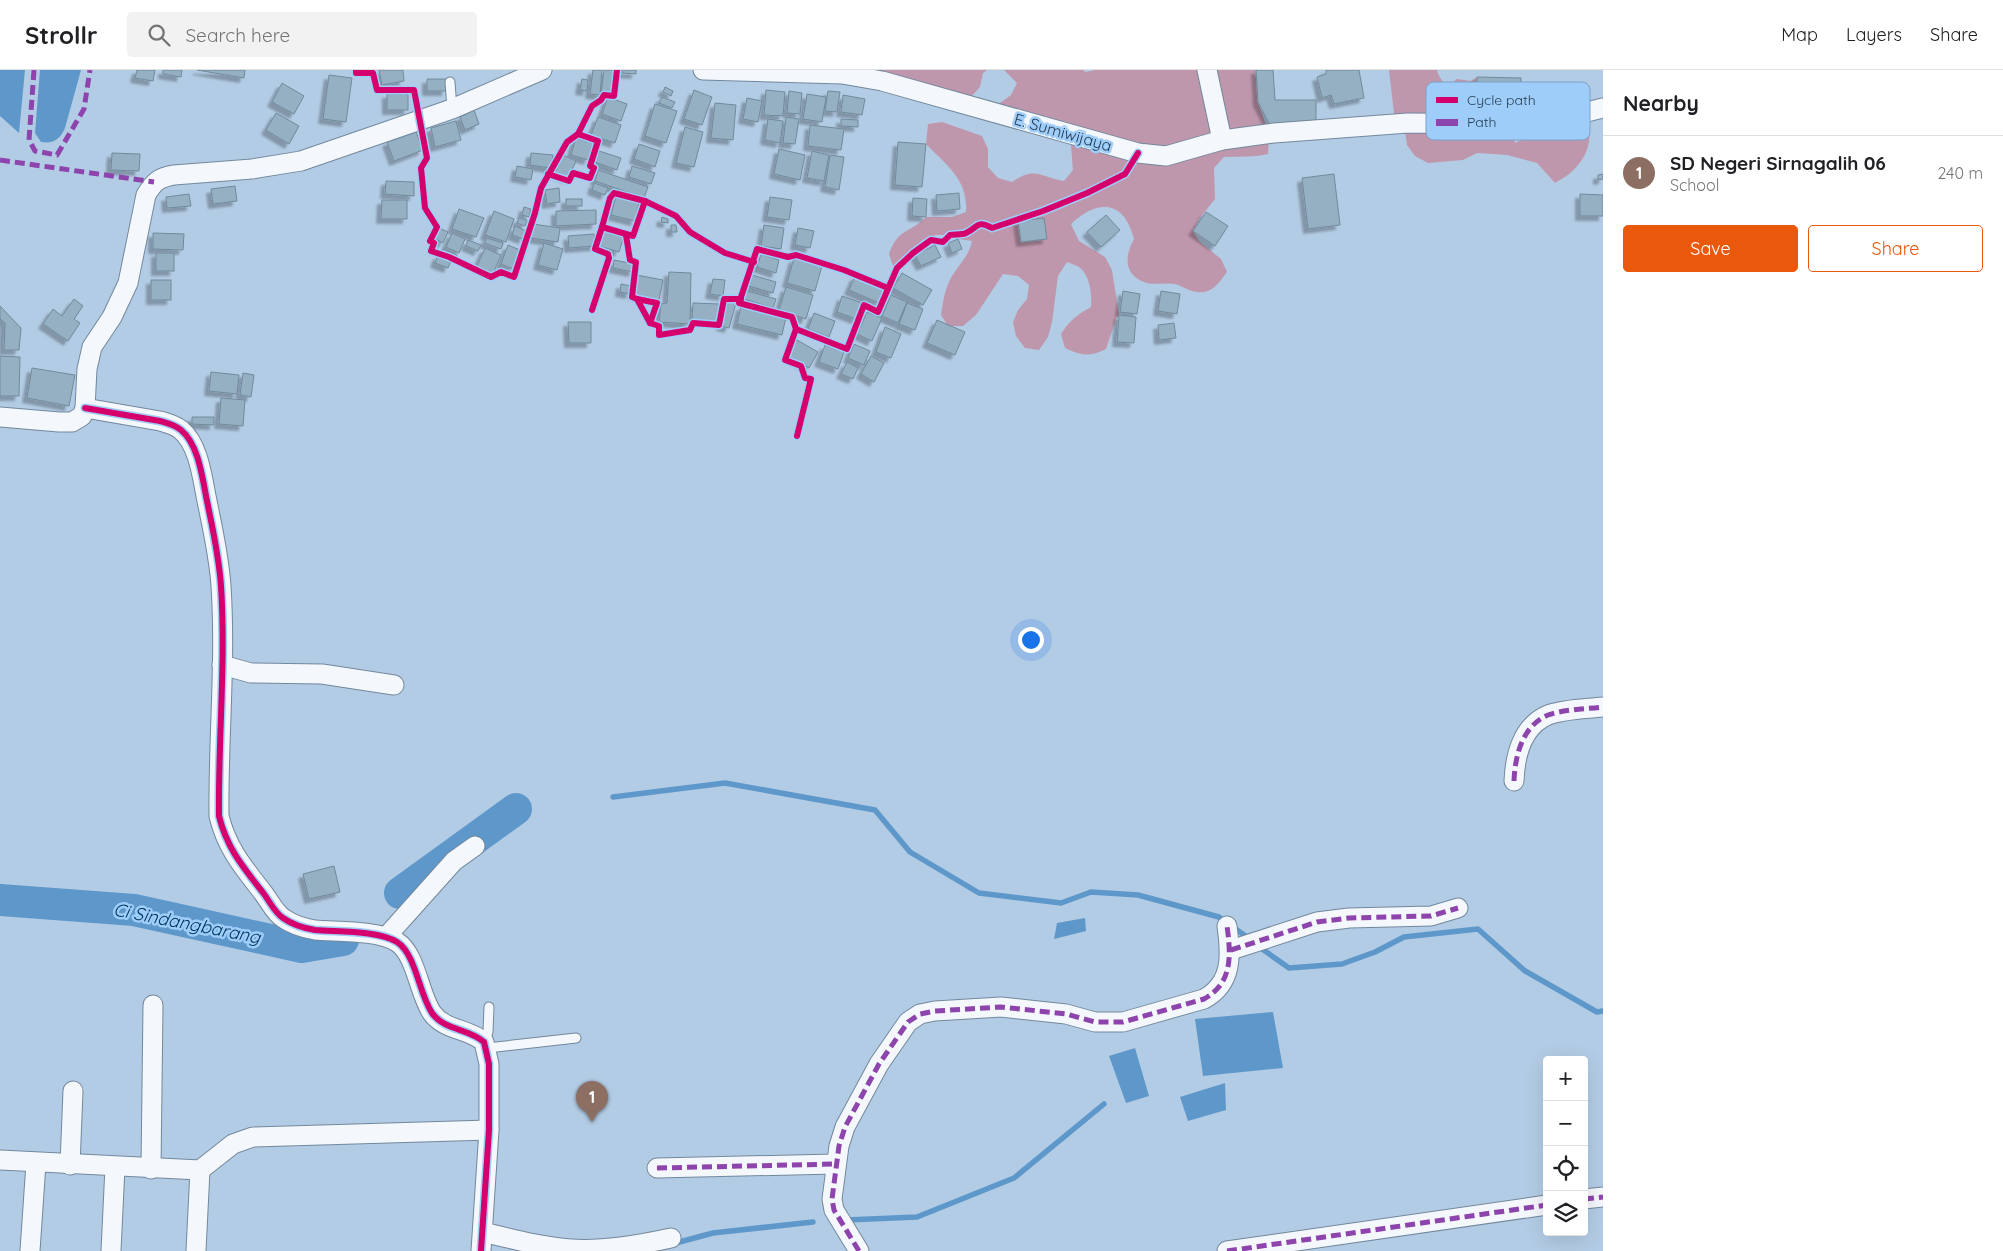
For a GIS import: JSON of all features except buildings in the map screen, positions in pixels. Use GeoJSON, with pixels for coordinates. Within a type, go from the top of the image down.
{"type":"FeatureCollection","features":[{"type":"Feature","properties":{"kind":"street"},"geometry":{"type":"LineString","coordinates":[[0,416],[72,422],[82,416],[85,408],[86,369],[92,347],[112,317],[128,283],[146,195],[154,182],[165,176],[252,169],[301,161],[452,109],[542,70]]}},
{"type":"Feature","properties":{"kind":"street","name":"E. Sumiwijaya"},"geometry":{"type":"LineString","coordinates":[[703,70],[842,74],[882,81],[1138,154],[1166,156],[1222,140],[1274,133],[1426,123]]}},
{"type":"Feature","properties":{"kind":"street"},"geometry":{"type":"LineString","coordinates":[[1207,70],[1222,140]]}},
{"type":"Feature","properties":{"kind":"street","name":"E. Sumiwijaya"},"geometry":{"type":"LineString","coordinates":[[1590,111],[1603,108]]}},
{"type":"Feature","properties":{"kind":"street"},"geometry":{"type":"LineString","coordinates":[[85,408],[160,421],[181,430],[189,440],[200,470],[218,555],[222,610],[218,816],[224,836],[232,852],[281,917],[296,926],[312,930],[386,937],[398,943],[407,952],[425,999],[438,1021],[450,1027],[471,1033],[486,1045],[489,1064],[489,1130],[482,1242],[522,1241],[570,1249],[609,1248],[670,1238]]}},
{"type":"Feature","properties":{"kind":"street"},"geometry":{"type":"LineString","coordinates":[[222,665],[251,673],[322,674],[394,685]]}},
{"type":"Feature","properties":{"kind":"street"},"geometry":{"type":"LineString","coordinates":[[1514,781],[1514,765],[1519,748],[1526,734],[1539,721],[1548,715],[1566,711],[1603,707]]}},
{"type":"Feature","properties":{"kind":"street"},"geometry":{"type":"LineString","coordinates":[[386,937],[454,861],[475,846]]}},
{"type":"Feature","properties":{"kind":"street"},"geometry":{"type":"LineString","coordinates":[[1237,949],[1317,922],[1349,918],[1431,916],[1458,908]]}},
{"type":"Feature","properties":{"kind":"street"},"geometry":{"type":"LineString","coordinates":[[859,1251],[834,1210],[832,1199],[835,1164],[844,1127],[879,1064],[908,1022],[920,1014],[935,1011],[1001,1008],[1066,1014],[1095,1022],[1123,1022],[1204,999],[1214,993],[1221,985],[1237,949],[1227,926]]}},
{"type":"Feature","properties":{"kind":"street"},"geometry":{"type":"LineString","coordinates":[[151,1169],[153,1005]]}},
{"type":"Feature","properties":{"kind":"street"},"geometry":{"type":"LineString","coordinates":[[70,1165],[73,1091]]}},
{"type":"Feature","properties":{"kind":"street"},"geometry":{"type":"LineString","coordinates":[[0,1160],[200,1170],[233,1144],[253,1137],[489,1130]]}},
{"type":"Feature","properties":{"kind":"street"},"geometry":{"type":"LineString","coordinates":[[30,1251],[36,1163]]}},
{"type":"Feature","properties":{"kind":"street"},"geometry":{"type":"LineString","coordinates":[[657,1168],[835,1164]]}},
{"type":"Feature","properties":{"kind":"street"},"geometry":{"type":"LineString","coordinates":[[111,1251],[115,1167]]}},
{"type":"Feature","properties":{"kind":"street"},"geometry":{"type":"LineString","coordinates":[[196,1251],[200,1170]]}},
{"type":"Feature","properties":{"kind":"street"},"geometry":{"type":"LineString","coordinates":[[1588,1199],[1603,1197]]}},
{"type":"Feature","properties":{"kind":"street"},"geometry":{"type":"LineString","coordinates":[[1227,1251],[1264,1248],[1543,1206]]}},
{"type":"Feature","properties":{"kind":"lane"},"geometry":{"type":"LineString","coordinates":[[450,82],[452,109]]}},
{"type":"Feature","properties":{"kind":"lane"},"geometry":{"type":"LineString","coordinates":[[489,1007],[486,1045],[576,1038]]}},
{"type":"Feature","properties":{"kind":"shaded area"},"geometry":{"type":"Polygon","coordinates":[[[848,70],[987,70],[983,73],[980,87],[969,99],[848,70]]]}},
{"type":"Feature","properties":{"kind":"shaded area"},"geometry":{"type":"Polygon","coordinates":[[[1004,70],[1083,70],[1086,72],[1095,70],[1258,70],[1258,102],[1266,125],[1270,125],[1268,154],[1224,157],[1214,168],[1215,199],[1200,218],[1193,231],[1199,241],[1221,259],[1227,272],[1217,284],[1208,291],[1200,292],[1175,284],[1152,284],[1137,279],[1129,269],[1128,263],[1129,251],[1134,239],[1130,226],[1117,211],[1100,207],[1091,210],[1071,224],[1079,241],[1105,257],[1112,270],[1119,315],[1106,349],[1086,354],[1076,353],[1065,348],[1061,334],[1074,318],[1091,307],[1091,291],[1086,275],[1079,267],[1067,262],[1058,276],[1052,322],[1048,337],[1039,350],[1025,348],[1016,336],[1013,322],[1018,310],[1027,299],[1029,285],[1018,276],[1003,274],[976,315],[963,326],[948,326],[941,315],[946,290],[972,241],[958,239],[949,235],[936,235],[922,240],[913,253],[907,256],[897,268],[893,266],[889,254],[900,235],[926,217],[952,217],[966,212],[964,191],[960,182],[948,166],[926,144],[928,124],[942,122],[982,136],[988,149],[988,167],[998,178],[1012,182],[1020,177],[1038,174],[1064,181],[1073,170],[1069,137],[1055,121],[1046,116],[1030,121],[992,113],[1000,103],[1011,95],[1017,83],[1004,70]]]}},
{"type":"Feature","properties":{"kind":"shaded area"},"geometry":{"type":"Polygon","coordinates":[[[1389,70],[1437,70],[1443,82],[1426,82],[1426,140],[1514,140],[1515,143],[1521,140],[1588,140],[1588,145],[1584,156],[1577,166],[1555,183],[1537,163],[1507,155],[1477,153],[1463,160],[1428,163],[1415,156],[1407,145],[1405,131],[1395,122],[1389,70]]]}},
{"type":"Feature","properties":{"kind":"shaded area"},"geometry":{"type":"Polygon","coordinates":[[[1477,77],[1477,82],[1453,82],[1457,79],[1471,81],[1477,77]]]}},
{"type":"Feature","properties":{"kind":"water"},"geometry":{"type":"Polygon","coordinates":[[[0,70],[25,70],[19,133],[0,116],[0,70]]]}},
{"type":"Feature","properties":{"kind":"water"},"geometry":{"type":"Polygon","coordinates":[[[40,70],[81,70],[65,128],[59,138],[50,142],[41,142],[35,133],[40,70]]]}},
{"type":"Feature","properties":{"kind":"water"},"geometry":{"type":"Polygon","coordinates":[[[1085,918],[1086,931],[1054,939],[1057,923],[1085,918]]]}},
{"type":"Feature","properties":{"kind":"water"},"geometry":{"type":"Polygon","coordinates":[[[1273,1012],[1283,1068],[1203,1076],[1195,1019],[1273,1012]]]}},
{"type":"Feature","properties":{"kind":"water"},"geometry":{"type":"Polygon","coordinates":[[[1135,1048],[1149,1096],[1126,1103],[1109,1056],[1135,1048]]]}},
{"type":"Feature","properties":{"kind":"water"},"geometry":{"type":"Polygon","coordinates":[[[1225,1083],[1226,1110],[1188,1121],[1180,1097],[1225,1083]]]}},
{"type":"Feature","properties":{"kind":"waterway","name":"Ci Sindangbarang"},"geometry":{"type":"LineString","coordinates":[[613,797],[725,783],[875,810],[910,852],[979,893],[1061,903],[1091,892],[1138,895],[1219,917],[1251,940]]}},
{"type":"Feature","properties":{"kind":"waterway","name":"Ci Sindangbarang"},"geometry":{"type":"LineString","coordinates":[[400,893],[516,809]]}},
{"type":"Feature","properties":{"kind":"waterway","name":"Ci Sindangbarang"},"geometry":{"type":"LineString","coordinates":[[0,900],[134,910],[302,947],[343,940]]}},
{"type":"Feature","properties":{"kind":"waterway","name":"Ci Sindangbarang"},"geometry":{"type":"LineString","coordinates":[[1258,946],[1289,968],[1342,964],[1375,952],[1404,937],[1478,929],[1525,971],[1597,1012],[1603,1011]]}},
{"type":"Feature","properties":{"kind":"waterway"},"geometry":{"type":"LineString","coordinates":[[846,1220],[917,1217],[1014,1178],[1104,1104]]}},
{"type":"Feature","properties":{"kind":"waterway"},"geometry":{"type":"LineString","coordinates":[[672,1244],[713,1233],[813,1222]]}},
{"type":"Feature","properties":{"kind":"marked path"},"geometry":{"type":"LineString","coordinates":[[34,70],[29,140],[35,151],[57,155],[84,109],[90,70]]}},
{"type":"Feature","properties":{"kind":"marked path"},"geometry":{"type":"LineString","coordinates":[[0,160],[154,182]]}},
{"type":"Feature","properties":{"kind":"marked path"},"geometry":{"type":"LineString","coordinates":[[1514,781],[1518,752],[1526,734],[1539,720],[1548,715],[1561,712],[1603,707]]}},
{"type":"Feature","properties":{"kind":"marked path"},"geometry":{"type":"LineString","coordinates":[[1231,950],[1317,922],[1349,918],[1431,916],[1458,908]]}},
{"type":"Feature","properties":{"kind":"marked path"},"geometry":{"type":"LineString","coordinates":[[859,1251],[834,1210],[832,1199],[839,1146],[845,1127],[879,1064],[908,1022],[920,1014],[935,1011],[1001,1007],[1066,1014],[1095,1022],[1123,1022],[1204,999],[1220,985],[1225,977],[1229,958],[1227,926]]}},
{"type":"Feature","properties":{"kind":"marked path"},"geometry":{"type":"LineString","coordinates":[[657,1168],[835,1164]]}},
{"type":"Feature","properties":{"kind":"marked path"},"geometry":{"type":"LineString","coordinates":[[1588,1199],[1603,1197]]}},
{"type":"Feature","properties":{"kind":"marked path"},"geometry":{"type":"LineString","coordinates":[[1227,1251],[1543,1206]]}},
{"type":"Feature","properties":{"kind":"cycle path"},"geometry":{"type":"LineString","coordinates":[[356,70],[356,73],[373,73],[377,90],[414,90],[427,158],[421,168],[425,208],[437,227],[430,241],[434,243],[431,251],[449,257],[491,277],[501,272],[514,277],[535,213],[541,188],[567,142],[578,134],[592,106],[601,100],[604,95],[614,96],[617,70]]}},
{"type":"Feature","properties":{"kind":"cycle path"},"geometry":{"type":"LineString","coordinates":[[548,174],[569,181],[573,173],[590,178],[594,168],[590,166],[598,141],[578,134]]}},
{"type":"Feature","properties":{"kind":"cycle path"},"geometry":{"type":"LineString","coordinates":[[797,436],[811,379],[805,378],[801,366],[785,360],[796,329],[847,349],[864,305],[878,312],[897,268],[931,240],[943,242],[950,235],[964,234],[980,224],[992,228],[1043,211],[1087,193],[1125,174],[1138,153]]}},
{"type":"Feature","properties":{"kind":"cycle path"},"geometry":{"type":"LineString","coordinates":[[602,227],[610,198],[614,193],[645,201]]}},
{"type":"Feature","properties":{"kind":"cycle path"},"geometry":{"type":"LineString","coordinates":[[592,310],[609,258],[608,254],[595,249],[602,227],[633,236],[645,201],[676,216],[690,232],[725,253],[754,262]]}},
{"type":"Feature","properties":{"kind":"cycle path"},"geometry":{"type":"LineString","coordinates":[[626,235],[630,260],[636,262],[632,297],[637,299],[650,323]]}},
{"type":"Feature","properties":{"kind":"cycle path"},"geometry":{"type":"LineString","coordinates":[[796,329],[792,317],[739,303],[757,249],[788,257],[796,255],[844,270],[888,288]]}},
{"type":"Feature","properties":{"kind":"cycle path"},"geometry":{"type":"LineString","coordinates":[[637,299],[657,303],[650,323],[659,326],[659,335],[690,330],[693,323],[719,325],[724,299],[741,299]]}},
{"type":"Feature","properties":{"kind":"cycle path"},"geometry":{"type":"LineString","coordinates":[[85,408],[174,425],[187,436],[195,451],[203,479],[215,541],[221,586],[223,643],[219,816],[222,828],[237,858],[275,910],[280,916],[291,923],[315,930],[369,933],[397,942],[409,955],[424,996],[437,1019],[478,1037],[484,1042],[489,1064],[489,1130],[481,1251]]}},
{"type":"Feature","properties":{"kind":"place","name":"SD Negeri Sirnagalih 06"},"geometry":{"type":"Point","coordinates":[592,1122]}}]}
